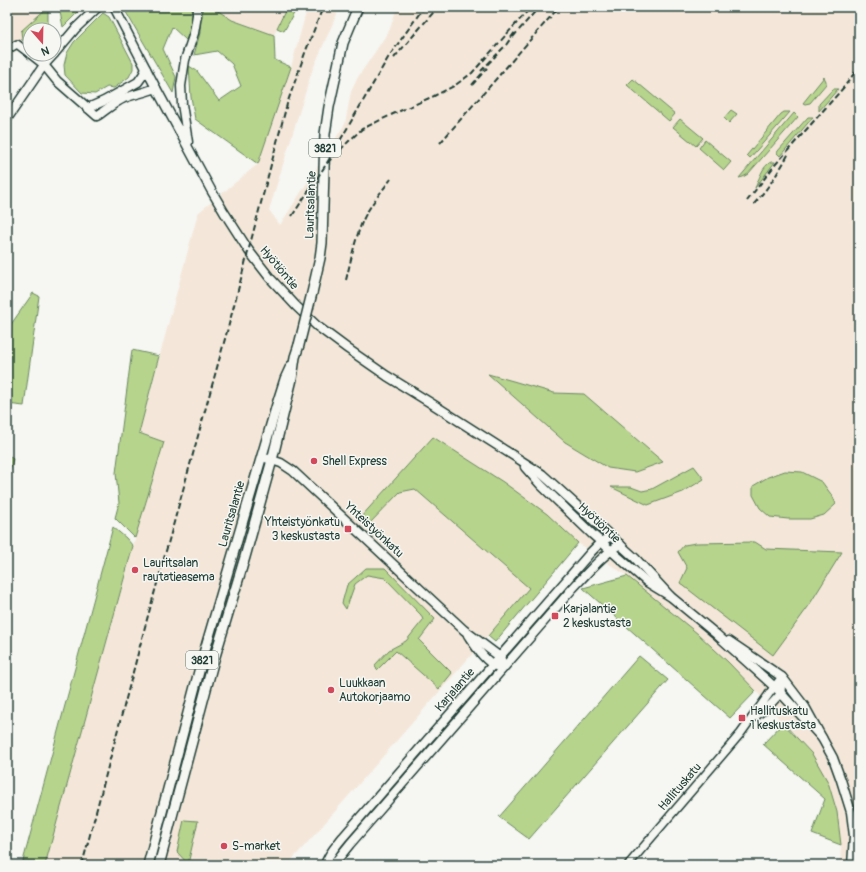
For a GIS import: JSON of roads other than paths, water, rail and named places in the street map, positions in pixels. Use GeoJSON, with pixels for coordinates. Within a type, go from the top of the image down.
{"type":"FeatureCollection","features":[{"type":"Feature","properties":{"kind":"main road"},"geometry":{"type":"LineString","coordinates":[[62,45],[76,28],[98,7]]}},
{"type":"Feature","properties":{"kind":"main road","name":"Hyötiöntie"},"geometry":{"type":"LineString","coordinates":[[114,7],[189,150],[224,212],[249,251],[270,278],[317,326],[348,349],[387,376],[542,474],[635,558],[670,596],[716,634],[781,693],[822,738]]}},
{"type":"Feature","properties":{"kind":"main road"},"geometry":{"type":"LineString","coordinates":[[189,150],[182,104],[181,86],[185,60],[194,33],[197,7]]}},
{"type":"Feature","properties":{"kind":"main road","name":"Lauritsalantie"},"geometry":{"type":"LineString","coordinates":[[148,865],[202,660],[285,379],[299,345],[312,293],[322,243],[325,134],[328,107],[344,42],[358,7]]}},
{"type":"Feature","properties":{"kind":"main road"},"geometry":{"type":"LineString","coordinates":[[7,119],[47,62]]}},
{"type":"Feature","properties":{"kind":"main road"},"geometry":{"type":"LineString","coordinates":[[44,65],[57,81],[97,116],[124,98],[156,88]]}},
{"type":"Feature","properties":{"kind":"main road"},"geometry":{"type":"LineString","coordinates":[[88,108],[138,82],[146,69]]}},
{"type":"Feature","properties":{"kind":"main road","name":"Lauritsalantie"},"geometry":{"type":"LineString","coordinates":[[159,865],[213,663],[272,460],[292,379],[295,357]]}},
{"type":"Feature","properties":{"kind":"main road","name":"Yhteistyönkatu"},"geometry":{"type":"LineString","coordinates":[[262,457],[287,466],[293,471],[464,630],[500,657]]}},
{"type":"Feature","properties":{"kind":"main road","name":"Hyötiöntie"},"geometry":{"type":"LineString","coordinates":[[518,459],[542,485],[601,542],[647,582],[670,596]]}},
{"type":"Feature","properties":{"kind":"main road","name":"Karjalantie"},"geometry":{"type":"LineString","coordinates":[[325,865],[343,838],[585,559],[601,542],[611,536]]}},
{"type":"Feature","properties":{"kind":"main road","name":"Karjalantie"},"geometry":{"type":"LineString","coordinates":[[333,865],[573,588],[598,562],[620,544]]}},
{"type":"Feature","properties":{"kind":"main road","name":"Yhteistyönkatu"},"geometry":{"type":"LineString","coordinates":[[464,630],[480,652],[493,665]]}},
{"type":"Feature","properties":{"kind":"main road","name":"Hyötiöntie"},"geometry":{"type":"LineString","coordinates":[[716,634],[733,643],[782,677],[805,707],[833,758],[851,812],[854,836],[852,865]]}},
{"type":"Feature","properties":{"kind":"main road"},"geometry":{"type":"LineString","coordinates":[[500,657],[504,668]]}},
{"type":"Feature","properties":{"kind":"main road"},"geometry":{"type":"LineString","coordinates":[[493,665],[504,668]]}},
{"type":"Feature","properties":{"kind":"street"},"geometry":{"type":"LineString","coordinates":[[7,50],[17,44],[22,48]]}},
{"type":"Feature","properties":{"kind":"street"},"geometry":{"type":"LineString","coordinates":[[40,62],[44,65]]}},
{"type":"Feature","properties":{"kind":"street"},"geometry":{"type":"LineString","coordinates":[[781,693],[782,677]]}},
{"type":"Feature","properties":{"kind":"street","name":"Hallituskatu"},"geometry":{"type":"LineString","coordinates":[[628,865],[737,738],[782,677]]}},
{"type":"Feature","properties":{"kind":"street","name":"Hallituskatu"},"geometry":{"type":"LineString","coordinates":[[749,722],[772,704],[781,693]]}},
{"type":"Feature","properties":{"kind":"railway"},"geometry":{"type":"LineString","coordinates":[[82,865],[146,623],[228,328],[287,104],[323,7]]}},
{"type":"Feature","properties":{"kind":"railway"},"geometry":{"type":"LineString","coordinates":[[292,216],[327,163],[388,58],[424,7]]}},
{"type":"Feature","properties":{"kind":"railway"},"geometry":{"type":"LineString","coordinates":[[394,58],[438,7]]}},
{"type":"Feature","properties":{"kind":"railway"},"geometry":{"type":"LineString","coordinates":[[327,163],[362,129],[454,86],[472,73],[531,7]]}},
{"type":"Feature","properties":{"kind":"railway"},"geometry":{"type":"LineString","coordinates":[[513,37],[539,7]]}},
{"type":"Feature","properties":{"kind":"railway"},"geometry":{"type":"LineString","coordinates":[[440,143],[559,7]]}},
{"type":"Feature","properties":{"kind":"railway"},"geometry":{"type":"LineString","coordinates":[[481,71],[506,45],[515,32]]}},
{"type":"Feature","properties":{"kind":"railway"},"geometry":{"type":"LineString","coordinates":[[747,201],[775,165],[844,87],[859,67]]}},
{"type":"Feature","properties":{"kind":"railway"},"geometry":{"type":"LineString","coordinates":[[472,85],[487,68]]}},
{"type":"Feature","properties":{"kind":"railway"},"geometry":{"type":"LineString","coordinates":[[754,204],[773,180],[789,153]]}},
{"type":"Feature","properties":{"kind":"railway"},"geometry":{"type":"LineString","coordinates":[[346,280],[355,242],[363,220],[372,204],[391,179]]}},
{"type":"Feature","properties":{"kind":"place","name":"Shell Express"},"geometry":{"type":"Point","coordinates":[314,461]}},
{"type":"Feature","properties":{"kind":"place","name":"Yhteistyönkatu 3 keskustasta"},"geometry":{"type":"Point","coordinates":[348,529]}},
{"type":"Feature","properties":{"kind":"place","name":"Lauritsalan rautatieasema"},"geometry":{"type":"Point","coordinates":[135,570]}},
{"type":"Feature","properties":{"kind":"place","name":"Karjalantie 2 keskustasta"},"geometry":{"type":"Point","coordinates":[555,616]}},
{"type":"Feature","properties":{"kind":"place","name":"Luukkaan Autokorjaamo"},"geometry":{"type":"Point","coordinates":[331,690]}},
{"type":"Feature","properties":{"kind":"place","name":"Hallituskatu 1 keskustasta"},"geometry":{"type":"Point","coordinates":[742,718]}},
{"type":"Feature","properties":{"kind":"place","name":"S-market"},"geometry":{"type":"Point","coordinates":[224,846]}}]}
